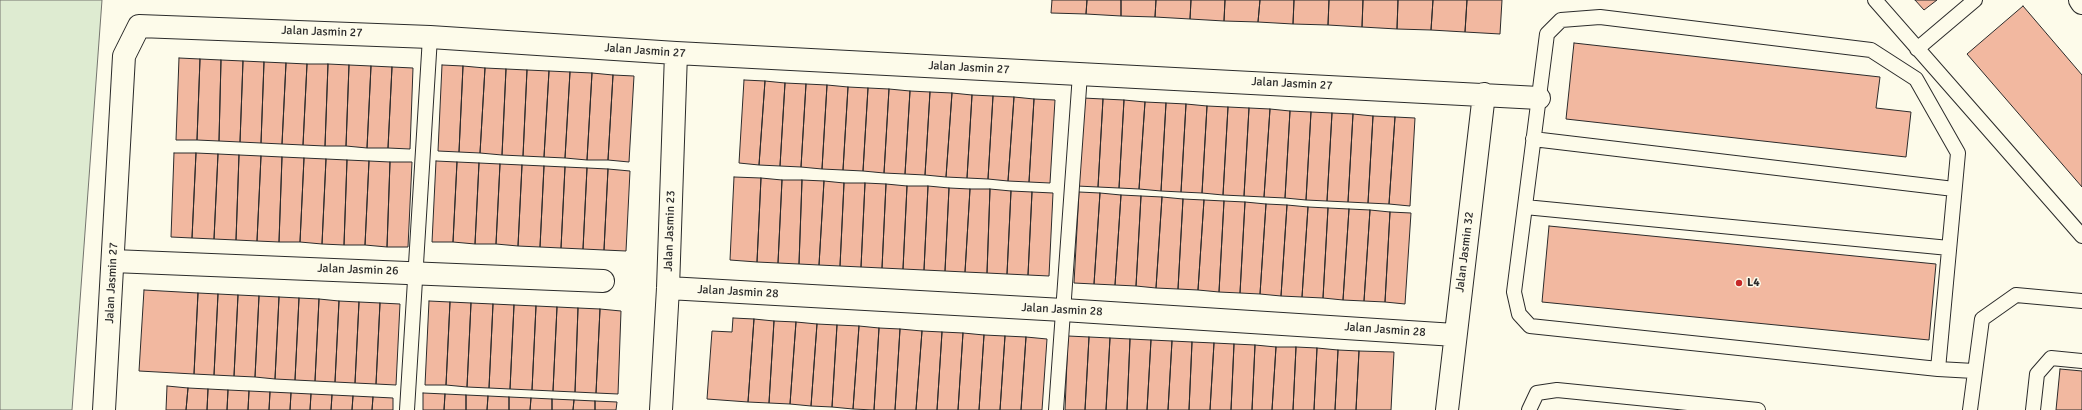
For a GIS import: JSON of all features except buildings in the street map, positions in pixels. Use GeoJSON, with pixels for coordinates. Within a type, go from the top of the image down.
{"type":"FeatureCollection","features":[{"type":"Feature","properties":{"kind":"street","name":"Jalan Jasmin 27"},"geometry":{"type":"LineString","coordinates":[[104,410],[124,56],[139,26],[430,37],[676,53],[1539,98]]}},
{"type":"Feature","properties":{"kind":"street","name":"Jalan Jasmin 23"},"geometry":{"type":"LineString","coordinates":[[661,410],[668,288],[676,53]]}},
{"type":"Feature","properties":{"kind":"street","name":"Jalan Jasmin 32"},"geometry":{"type":"LineString","coordinates":[[1447,410],[1484,94]]}},
{"type":"Feature","properties":{"kind":"street","name":"Jalan Jasmin 26"},"geometry":{"type":"LineString","coordinates":[[113,261],[416,272],[603,281]]}},
{"type":"Feature","properties":{"kind":"street","name":"Jalan Jasmin 28"},"geometry":{"type":"LineString","coordinates":[[668,288],[1063,310],[1455,335]]}},
{"type":"Feature","properties":{"kind":"lane"},"geometry":{"type":"LineString","coordinates":[[1875,0],[2082,236]]}},
{"type":"Feature","properties":{"kind":"lane"},"geometry":{"type":"LineString","coordinates":[[1917,49],[1975,0]]}},
{"type":"Feature","properties":{"kind":"lane"},"geometry":{"type":"LineString","coordinates":[[1938,369],[1958,153],[1916,79],[1870,50],[1600,17],[1561,20],[1547,34],[1514,292],[1518,314],[1530,326],[1938,369],[1974,372]]}},
{"type":"Feature","properties":{"kind":"lane"},"geometry":{"type":"LineString","coordinates":[[407,410],[430,37]]}},
{"type":"Feature","properties":{"kind":"lane"},"geometry":{"type":"LineString","coordinates":[[1056,410],[1080,74]]}},
{"type":"Feature","properties":{"kind":"lane"},"geometry":{"type":"LineString","coordinates":[[1533,139],[1954,189]]}},
{"type":"Feature","properties":{"kind":"lane"},"geometry":{"type":"LineString","coordinates":[[1525,207],[1949,248]]}},
{"type":"Feature","properties":{"kind":"lane"},"geometry":{"type":"LineString","coordinates":[[1970,410],[1982,319],[2016,295],[2082,300]]}},
{"type":"Feature","properties":{"kind":"lane"},"geometry":{"type":"LineString","coordinates":[[2033,410],[2037,374],[2051,358],[2082,361]]}},
{"type":"Feature","properties":{"kind":"lane"},"geometry":{"type":"LineString","coordinates":[[1529,410],[1537,393],[1557,390],[1758,410]]}},
{"type":"Feature","properties":{"kind":"green space"},"geometry":{"type":"Polygon","coordinates":[[[0,0],[102,0],[72,410],[0,410],[0,0]]]}},
{"type":"Feature","properties":{"kind":"place","name":"L4"},"geometry":{"type":"Point","coordinates":[1739,283]}}]}
